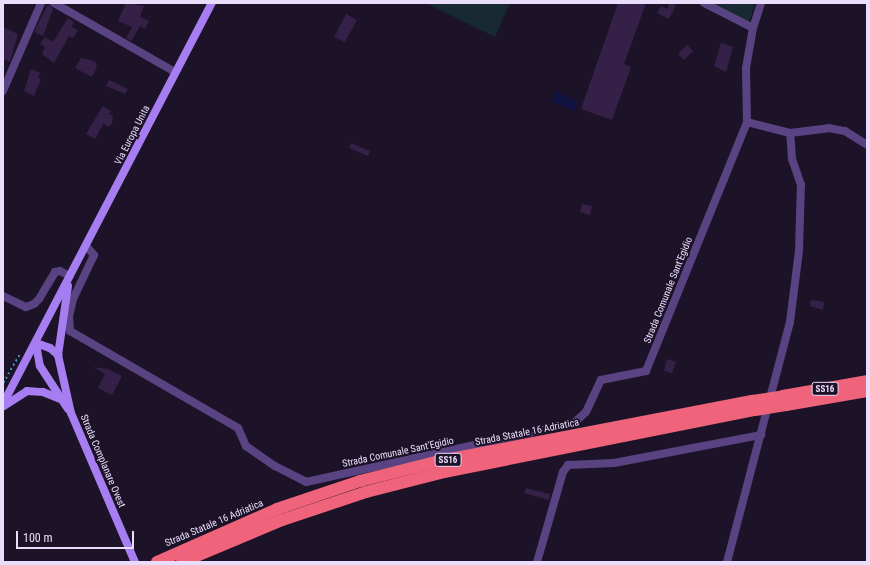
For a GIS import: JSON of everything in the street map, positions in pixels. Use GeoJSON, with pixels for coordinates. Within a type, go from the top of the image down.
{"type":"FeatureCollection","features":[{"type":"Feature","properties":{"kind":"highway","name":"Strada Statale 16 Adriatica"},"geometry":{"type":"LineString","coordinates":[[784,400],[867,381]]}},
{"type":"Feature","properties":{"kind":"highway","name":"Strada Statale 16 Adriatica"},"geometry":{"type":"LineString","coordinates":[[157,562],[277,509],[360,481],[440,461],[784,400],[867,391]]}},
{"type":"Feature","properties":{"kind":"highway","name":"Strada Statale 16 Adriatica"},"geometry":{"type":"LineString","coordinates":[[182,562],[282,520],[382,488],[444,472],[754,405]]}},
{"type":"Feature","properties":{"kind":"street"},"geometry":{"type":"LineString","coordinates":[[3,91],[41,3]]}},
{"type":"Feature","properties":{"kind":"street"},"geometry":{"type":"LineString","coordinates":[[54,3],[175,72]]}},
{"type":"Feature","properties":{"kind":"street","name":"Via Europa Unita"},"geometry":{"type":"LineString","coordinates":[[3,405],[212,3]]}},
{"type":"Feature","properties":{"kind":"street"},"geometry":{"type":"LineString","coordinates":[[704,3],[753,28]]}},
{"type":"Feature","properties":{"kind":"street","name":"Strada Comunale Sant'Egidio"},"geometry":{"type":"LineString","coordinates":[[86,246],[94,255],[73,299],[69,316],[70,331],[238,428],[246,446],[275,466],[306,482],[574,423],[586,412],[601,380],[646,371],[747,122],[746,68],[753,28],[761,3]]}},
{"type":"Feature","properties":{"kind":"street"},"geometry":{"type":"LineString","coordinates":[[747,122],[790,133],[829,128],[845,131],[867,145]]}},
{"type":"Feature","properties":{"kind":"street"},"geometry":{"type":"LineString","coordinates":[[727,562],[790,322],[795,286],[801,185],[792,159],[790,133]]}},
{"type":"Feature","properties":{"kind":"street"},"geometry":{"type":"LineString","coordinates":[[3,296],[26,307],[34,304],[39,299],[55,272],[70,276]]}},
{"type":"Feature","properties":{"kind":"street","name":"Strada Complanare Ovest"},"geometry":{"type":"LineString","coordinates":[[70,276],[58,355],[71,413],[135,562]]}},
{"type":"Feature","properties":{"kind":"street"},"geometry":{"type":"LineString","coordinates":[[36,343],[50,348],[58,355]]}},
{"type":"Feature","properties":{"kind":"street","name":"Strada Complanare Ovest"},"geometry":{"type":"LineString","coordinates":[[36,343],[40,366],[71,413]]}},
{"type":"Feature","properties":{"kind":"street"},"geometry":{"type":"LineString","coordinates":[[3,405],[27,391],[43,392],[62,400]]}},
{"type":"Feature","properties":{"kind":"street"},"geometry":{"type":"LineString","coordinates":[[537,562],[563,472],[568,465],[614,463],[760,435]]}},
{"type":"Feature","properties":{"kind":"shaded area"},"geometry":{"type":"Polygon","coordinates":[[[426,3],[510,3],[495,37],[426,3]]]}},
{"type":"Feature","properties":{"kind":"shaded area"},"geometry":{"type":"Polygon","coordinates":[[[714,3],[755,3],[749,23],[714,3]]]}},
{"type":"Feature","properties":{"kind":"shaded area"},"geometry":{"type":"Polygon","coordinates":[[[556,91],[578,102],[575,111],[551,101],[556,91]]]}},
{"type":"Feature","properties":{"kind":"building"},"geometry":{"type":"Polygon","coordinates":[[[126,3],[144,6],[140,17],[149,21],[145,29],[140,26],[131,41],[126,38],[132,27],[118,21],[126,3]]]}},
{"type":"Feature","properties":{"kind":"building"},"geometry":{"type":"Polygon","coordinates":[[[618,3],[646,3],[624,64],[631,67],[612,120],[581,109],[618,3]]]}},
{"type":"Feature","properties":{"kind":"building"},"geometry":{"type":"Polygon","coordinates":[[[670,3],[676,5],[669,19],[657,13],[661,6],[667,9],[670,3]]]}},
{"type":"Feature","properties":{"kind":"building"},"geometry":{"type":"Polygon","coordinates":[[[48,4],[53,9],[43,36],[34,32],[48,4]]]}},
{"type":"Feature","properties":{"kind":"building"},"geometry":{"type":"Polygon","coordinates":[[[346,14],[357,20],[345,42],[334,37],[346,14]]]}},
{"type":"Feature","properties":{"kind":"building"},"geometry":{"type":"Polygon","coordinates":[[[68,18],[74,22],[72,27],[78,30],[73,38],[69,36],[54,63],[42,54],[45,47],[40,44],[45,37],[53,42],[68,18]]]}},
{"type":"Feature","properties":{"kind":"building"},"geometry":{"type":"Polygon","coordinates":[[[3,27],[18,34],[10,62],[3,59],[3,27]]]}},
{"type":"Feature","properties":{"kind":"building"},"geometry":{"type":"Polygon","coordinates":[[[721,43],[733,47],[726,72],[714,66],[721,43]]]}},
{"type":"Feature","properties":{"kind":"building"},"geometry":{"type":"Polygon","coordinates":[[[687,45],[693,51],[684,60],[678,54],[687,45]]]}},
{"type":"Feature","properties":{"kind":"building"},"geometry":{"type":"Polygon","coordinates":[[[81,58],[95,61],[97,67],[92,77],[75,68],[81,58]]]}},
{"type":"Feature","properties":{"kind":"building"},"geometry":{"type":"Polygon","coordinates":[[[31,69],[40,73],[38,77],[41,79],[34,96],[24,91],[31,69]]]}},
{"type":"Feature","properties":{"kind":"building"},"geometry":{"type":"Polygon","coordinates":[[[109,80],[128,89],[125,94],[106,86],[109,80]]]}},
{"type":"Feature","properties":{"kind":"building"},"geometry":{"type":"Polygon","coordinates":[[[103,106],[111,111],[109,115],[113,115],[112,124],[107,127],[104,123],[95,139],[86,134],[103,106]]]}},
{"type":"Feature","properties":{"kind":"building"},"geometry":{"type":"Polygon","coordinates":[[[351,143],[370,151],[368,156],[349,148],[351,143]]]}},
{"type":"Feature","properties":{"kind":"building"},"geometry":{"type":"Polygon","coordinates":[[[582,204],[592,206],[590,215],[580,212],[582,204]]]}},
{"type":"Feature","properties":{"kind":"building"},"geometry":{"type":"Polygon","coordinates":[[[811,300],[824,302],[823,310],[810,306],[811,300]]]}},
{"type":"Feature","properties":{"kind":"building"},"geometry":{"type":"Polygon","coordinates":[[[667,359],[676,362],[672,373],[664,371],[667,359]]]}},
{"type":"Feature","properties":{"kind":"building"},"geometry":{"type":"Polygon","coordinates":[[[93,367],[108,369],[122,376],[112,395],[98,388],[105,374],[93,367]]]}},
{"type":"Feature","properties":{"kind":"building"},"geometry":{"type":"Polygon","coordinates":[[[526,488],[550,494],[549,500],[524,493],[526,488]]]}}]}
